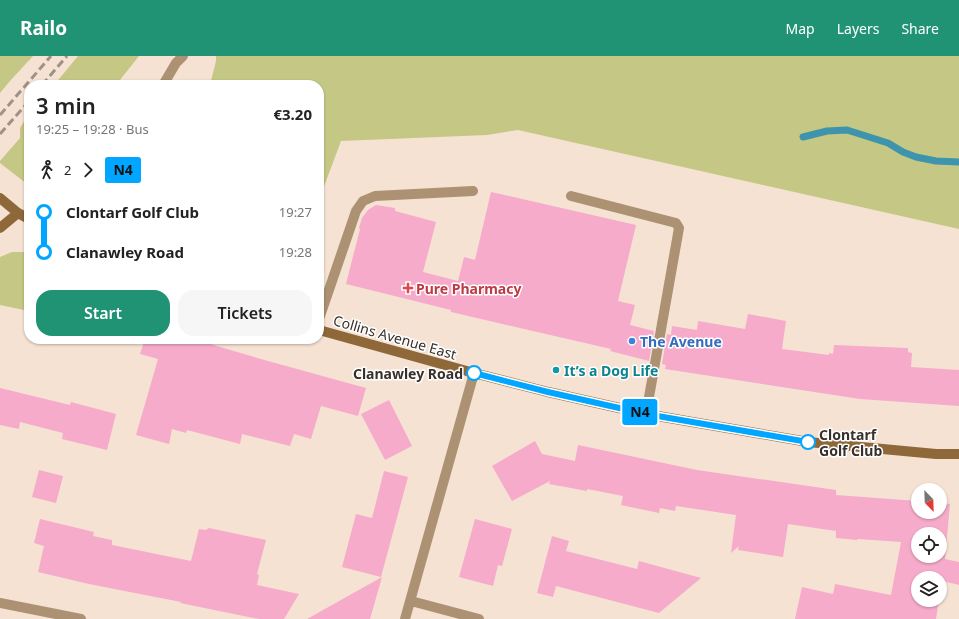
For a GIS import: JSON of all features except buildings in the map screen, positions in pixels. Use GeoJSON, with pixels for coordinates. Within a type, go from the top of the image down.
{"type":"FeatureCollection","features":[{"type":"Feature","properties":{"kind":"main road"},"geometry":{"type":"LineString","coordinates":[[0,198],[24,217]]}},
{"type":"Feature","properties":{"kind":"main road"},"geometry":{"type":"LineString","coordinates":[[0,228],[18,213]]}},
{"type":"Feature","properties":{"kind":"main road","name":"Collins Avenue East"},"geometry":{"type":"LineString","coordinates":[[324,331],[548,392],[646,414],[808,442],[936,454],[959,454]]}},
{"type":"Feature","properties":{"kind":"street"},"geometry":{"type":"LineString","coordinates":[[166,80],[182,56]]}},
{"type":"Feature","properties":{"kind":"street"},"geometry":{"type":"LineString","coordinates":[[324,304],[356,211],[363,201],[375,196],[473,191]]}},
{"type":"Feature","properties":{"kind":"street"},"geometry":{"type":"LineString","coordinates":[[571,196],[676,223],[679,228],[646,414]]}},
{"type":"Feature","properties":{"kind":"street"},"geometry":{"type":"LineString","coordinates":[[405,619],[474,373]]}},
{"type":"Feature","properties":{"kind":"street"},"geometry":{"type":"LineString","coordinates":[[411,601],[479,619]]}},
{"type":"Feature","properties":{"kind":"street"},"geometry":{"type":"LineString","coordinates":[[0,603],[81,619]]}},
{"type":"Feature","properties":{"kind":"green space"},"geometry":{"type":"Polygon","coordinates":[[[0,56],[33,56],[0,93],[0,56]]]}},
{"type":"Feature","properties":{"kind":"green space"},"geometry":{"type":"Polygon","coordinates":[[[78,56],[139,56],[120,80],[58,80],[78,56]]]}},
{"type":"Feature","properties":{"kind":"green space"},"geometry":{"type":"Polygon","coordinates":[[[216,56],[959,56],[959,229],[518,130],[487,135],[341,141],[324,187],[324,80],[211,80],[216,56]]]}},
{"type":"Feature","properties":{"kind":"green space"},"geometry":{"type":"Polygon","coordinates":[[[24,122],[24,182],[0,163],[0,161],[20,138],[20,128],[24,122]]]}},
{"type":"Feature","properties":{"kind":"green space"},"geometry":{"type":"Polygon","coordinates":[[[12,252],[24,252],[24,310],[0,305],[0,257],[12,252]]]}},
{"type":"Feature","properties":{"kind":"waterway"},"geometry":{"type":"LineString","coordinates":[[803,137],[827,131],[847,130],[888,143],[903,152],[916,157],[936,161],[959,162]]}},
{"type":"Feature","properties":{"kind":"railway"},"geometry":{"type":"LineString","coordinates":[[30,80],[51,56]]}},
{"type":"Feature","properties":{"kind":"railway"},"geometry":{"type":"LineString","coordinates":[[46,80],[67,56]]}},
{"type":"Feature","properties":{"kind":"railway"},"geometry":{"type":"LineString","coordinates":[[0,115],[24,87]]}},
{"type":"Feature","properties":{"kind":"railway"},"geometry":{"type":"LineString","coordinates":[[0,134],[24,107]]}},
{"type":"Feature","properties":{"kind":"bus line","name":"N4"},"geometry":{"type":"LineString","coordinates":[[474,373],[548,392],[646,414],[808,442]]}},
{"type":"Feature","properties":{"kind":"place","name":"Pure Pharmacy"},"geometry":{"type":"Point","coordinates":[408,288]}},
{"type":"Feature","properties":{"kind":"place","name":"The Avenue"},"geometry":{"type":"Point","coordinates":[632,341]}},
{"type":"Feature","properties":{"kind":"place","name":"It’s a Dog Life"},"geometry":{"type":"Point","coordinates":[556,370]}},
{"type":"Feature","properties":{"kind":"place","name":"Clanawley Road"},"geometry":{"type":"Point","coordinates":[474,373]}},
{"type":"Feature","properties":{"kind":"place","name":"Clontarf Golf Club"},"geometry":{"type":"Point","coordinates":[808,442]}}]}
